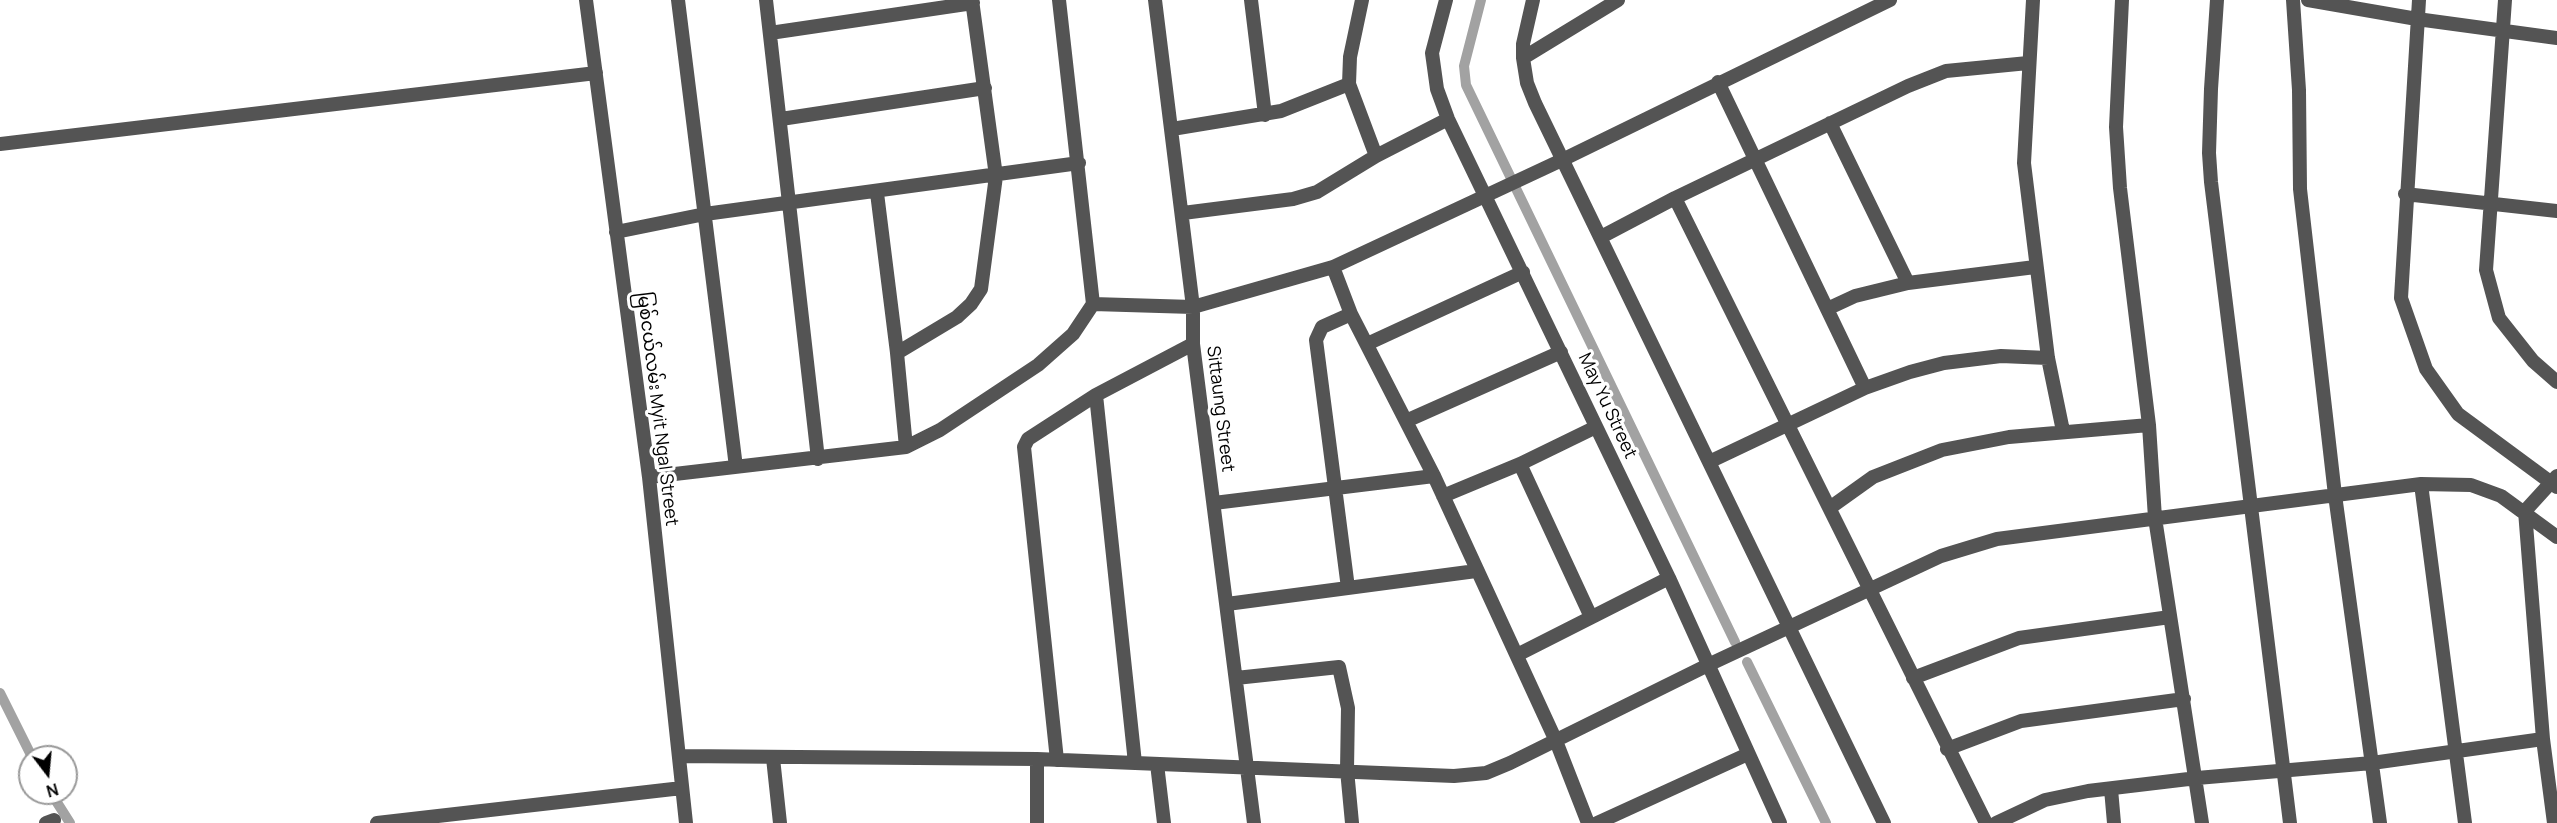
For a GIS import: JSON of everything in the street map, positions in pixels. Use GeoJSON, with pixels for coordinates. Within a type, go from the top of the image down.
{"type":"FeatureCollection","features":[{"type":"Feature","properties":{"kind":"street","name":"မြစ်ငယ်လမ်း Myit Ngal Street"},"geometry":{"type":"LineString","coordinates":[[586,0],[650,477],[686,823]]}},
{"type":"Feature","properties":{"kind":"street"},"geometry":{"type":"LineString","coordinates":[[678,0],[736,467]]}},
{"type":"Feature","properties":{"kind":"street"},"geometry":{"type":"LineString","coordinates":[[766,0],[818,459]]}},
{"type":"Feature","properties":{"kind":"street"},"geometry":{"type":"LineString","coordinates":[[650,477],[906,447],[940,430],[1038,365],[1073,334],[1093,304],[1059,0]]}},
{"type":"Feature","properties":{"kind":"street","name":"Sittaung Street"},"geometry":{"type":"LineString","coordinates":[[1155,0],[1183,213],[1193,307],[1194,344],[1254,823]]}},
{"type":"Feature","properties":{"kind":"street"},"geometry":{"type":"LineString","coordinates":[[1251,0],[1265,115]]}},
{"type":"Feature","properties":{"kind":"street"},"geometry":{"type":"LineString","coordinates":[[1362,0],[1350,57],[1349,84],[1376,156]]}},
{"type":"Feature","properties":{"kind":"street","name":"May Yu Street"},"geometry":{"type":"LineString","coordinates":[[1446,0],[1432,53],[1437,90],[1448,119],[1670,578],[1780,823]]}},
{"type":"Feature","properties":{"kind":"street"},"geometry":{"type":"LineString","coordinates":[[1533,0],[1523,44],[1527,83],[1562,160],[1884,823]]}},
{"type":"Feature","properties":{"kind":"street"},"geometry":{"type":"LineString","coordinates":[[1523,58],[1618,0]]}},
{"type":"Feature","properties":{"kind":"street"},"geometry":{"type":"LineString","coordinates":[[1093,304],[1193,307],[1333,267],[1562,160],[1890,0]]}},
{"type":"Feature","properties":{"kind":"street"},"geometry":{"type":"LineString","coordinates":[[2033,0],[2024,163],[2035,267],[2048,357],[2063,431]]}},
{"type":"Feature","properties":{"kind":"street"},"geometry":{"type":"LineString","coordinates":[[2122,0],[2116,128],[2117,157],[2149,425],[2155,519],[2202,823]]}},
{"type":"Feature","properties":{"kind":"street"},"geometry":{"type":"LineString","coordinates":[[2217,0],[2209,163],[2281,772],[2290,823]]}},
{"type":"Feature","properties":{"kind":"street"},"geometry":{"type":"LineString","coordinates":[[2292,0],[2299,90],[2300,189],[2335,495],[2380,823]]}},
{"type":"Feature","properties":{"kind":"street"},"geometry":{"type":"LineString","coordinates":[[2308,0],[2339,2],[2417,19],[2557,38]]}},
{"type":"Feature","properties":{"kind":"street"},"geometry":{"type":"LineString","coordinates":[[2419,0],[2405,194],[2401,298],[2426,369],[2458,414],[2555,482],[2525,511]]}},
{"type":"Feature","properties":{"kind":"street"},"geometry":{"type":"LineString","coordinates":[[2505,0],[2486,270],[2499,318],[2533,361],[2557,382]]}},
{"type":"Feature","properties":{"kind":"street"},"geometry":{"type":"LineString","coordinates":[[770,33],[973,2],[996,176],[981,289],[957,317],[897,353]]}},
{"type":"Feature","properties":{"kind":"street"},"geometry":{"type":"LineString","coordinates":[[1601,237],[1675,198],[1908,86],[1946,72],[2028,63]]}},
{"type":"Feature","properties":{"kind":"street"},"geometry":{"type":"LineString","coordinates":[[0,144],[596,73]]}},
{"type":"Feature","properties":{"kind":"street"},"geometry":{"type":"LineString","coordinates":[[1718,82],[1865,388]]}},
{"type":"Feature","properties":{"kind":"street"},"geometry":{"type":"LineString","coordinates":[[1172,129],[1265,115],[1349,84]]}},
{"type":"Feature","properties":{"kind":"street"},"geometry":{"type":"LineString","coordinates":[[781,119],[986,88]]}},
{"type":"Feature","properties":{"kind":"street"},"geometry":{"type":"LineString","coordinates":[[1183,213],[1293,199],[1317,192],[1376,156],[1448,119]]}},
{"type":"Feature","properties":{"kind":"street"},"geometry":{"type":"LineString","coordinates":[[1830,123],[1908,283]]}},
{"type":"Feature","properties":{"kind":"street"},"geometry":{"type":"LineString","coordinates":[[616,232],[705,214],[877,193],[1079,163]]}},
{"type":"Feature","properties":{"kind":"street"},"geometry":{"type":"LineString","coordinates":[[877,193],[906,447]]}},
{"type":"Feature","properties":{"kind":"street"},"geometry":{"type":"LineString","coordinates":[[2405,194],[2557,211]]}},
{"type":"Feature","properties":{"kind":"street"},"geometry":{"type":"LineString","coordinates":[[1675,198],[1787,425],[1831,507],[1947,749],[1986,823]]}},
{"type":"Feature","properties":{"kind":"street"},"geometry":{"type":"LineString","coordinates":[[1333,267],[1366,344],[1434,476],[1476,571],[1517,655],[1556,741],[1588,823]]}},
{"type":"Feature","properties":{"kind":"street"},"geometry":{"type":"LineString","coordinates":[[1827,309],[1855,296],[1908,283],[2035,267]]}},
{"type":"Feature","properties":{"kind":"street"},"geometry":{"type":"LineString","coordinates":[[1366,344],[1523,272]]}},
{"type":"Feature","properties":{"kind":"street"},"geometry":{"type":"LineString","coordinates":[[1348,588],[1316,340],[1322,327],[1352,314]]}},
{"type":"Feature","properties":{"kind":"street"},"geometry":{"type":"LineString","coordinates":[[1057,760],[1023,454],[1028,439],[1096,395],[1194,344]]}},
{"type":"Feature","properties":{"kind":"street"},"geometry":{"type":"LineString","coordinates":[[1406,421],[1562,352]]}},
{"type":"Feature","properties":{"kind":"street"},"geometry":{"type":"LineString","coordinates":[[1709,462],[1865,388],[1910,372],[1944,363],[2001,356],[2048,357]]}},
{"type":"Feature","properties":{"kind":"street"},"geometry":{"type":"LineString","coordinates":[[1096,395],[1135,763]]}},
{"type":"Feature","properties":{"kind":"street"},"geometry":{"type":"LineString","coordinates":[[1831,507],[1873,477],[1942,450],[2009,437],[2149,425]]}},
{"type":"Feature","properties":{"kind":"street"},"geometry":{"type":"LineString","coordinates":[[1443,496],[1520,464],[1596,427]]}},
{"type":"Feature","properties":{"kind":"street"},"geometry":{"type":"LineString","coordinates":[[1520,464],[1591,617]]}},
{"type":"Feature","properties":{"kind":"street"},"geometry":{"type":"LineString","coordinates":[[1214,503],[1434,476]]}},
{"type":"Feature","properties":{"kind":"street"},"geometry":{"type":"LineString","coordinates":[[2421,484],[2465,823]]}},
{"type":"Feature","properties":{"kind":"street"},"geometry":{"type":"LineString","coordinates":[[679,756],[1037,759],[1454,776],[1486,773],[1790,627],[1970,545],[1997,539],[2421,484],[2470,485],[2501,496],[2525,511],[2557,537]]}},
{"type":"Feature","properties":{"kind":"street"},"geometry":{"type":"LineString","coordinates":[[2525,511],[2542,739],[2554,823]]}},
{"type":"Feature","properties":{"kind":"street"},"geometry":{"type":"LineString","coordinates":[[1227,604],[1476,571]]}},
{"type":"Feature","properties":{"kind":"street"},"geometry":{"type":"LineString","coordinates":[[1517,655],[1670,578]]}},
{"type":"Feature","properties":{"kind":"street"},"geometry":{"type":"LineString","coordinates":[[1913,678],[2019,638],[2170,617]]}},
{"type":"Feature","properties":{"kind":"street"},"geometry":{"type":"LineString","coordinates":[[1236,678],[1339,667],[1348,708],[1347,770],[1352,823]]}},
{"type":"Feature","properties":{"kind":"street"},"geometry":{"type":"LineString","coordinates":[[1947,749],[2021,721],[2184,699]]}},
{"type":"Feature","properties":{"kind":"street"},"geometry":{"type":"LineString","coordinates":[[1996,823],[2045,800],[2111,789],[2196,778],[2372,763],[2542,739]]}},
{"type":"Feature","properties":{"kind":"street"},"geometry":{"type":"LineString","coordinates":[[1597,823],[1748,754]]}},
{"type":"Feature","properties":{"kind":"street"},"geometry":{"type":"LineString","coordinates":[[773,758],[780,823]]}},
{"type":"Feature","properties":{"kind":"street"},"geometry":{"type":"LineString","coordinates":[[1037,759],[1037,823]]}},
{"type":"Feature","properties":{"kind":"street"},"geometry":{"type":"LineString","coordinates":[[1157,764],[1164,823]]}},
{"type":"Feature","properties":{"kind":"street"},"geometry":{"type":"LineString","coordinates":[[377,823],[682,788]]}},
{"type":"Feature","properties":{"kind":"street"},"geometry":{"type":"LineString","coordinates":[[2111,789],[2114,823]]}},
{"type":"Feature","properties":{"kind":"waterway"},"geometry":{"type":"LineString","coordinates":[[1481,0],[1464,66],[1466,85],[1735,642]]}},
{"type":"Feature","properties":{"kind":"waterway"},"geometry":{"type":"LineString","coordinates":[[1747,662],[1826,823]]}},
{"type":"Feature","properties":{"kind":"waterway"},"geometry":{"type":"LineString","coordinates":[[0,693],[26,745]]}},
{"type":"Feature","properties":{"kind":"waterway"},"geometry":{"type":"LineString","coordinates":[[59,805],[70,823]]}}]}
